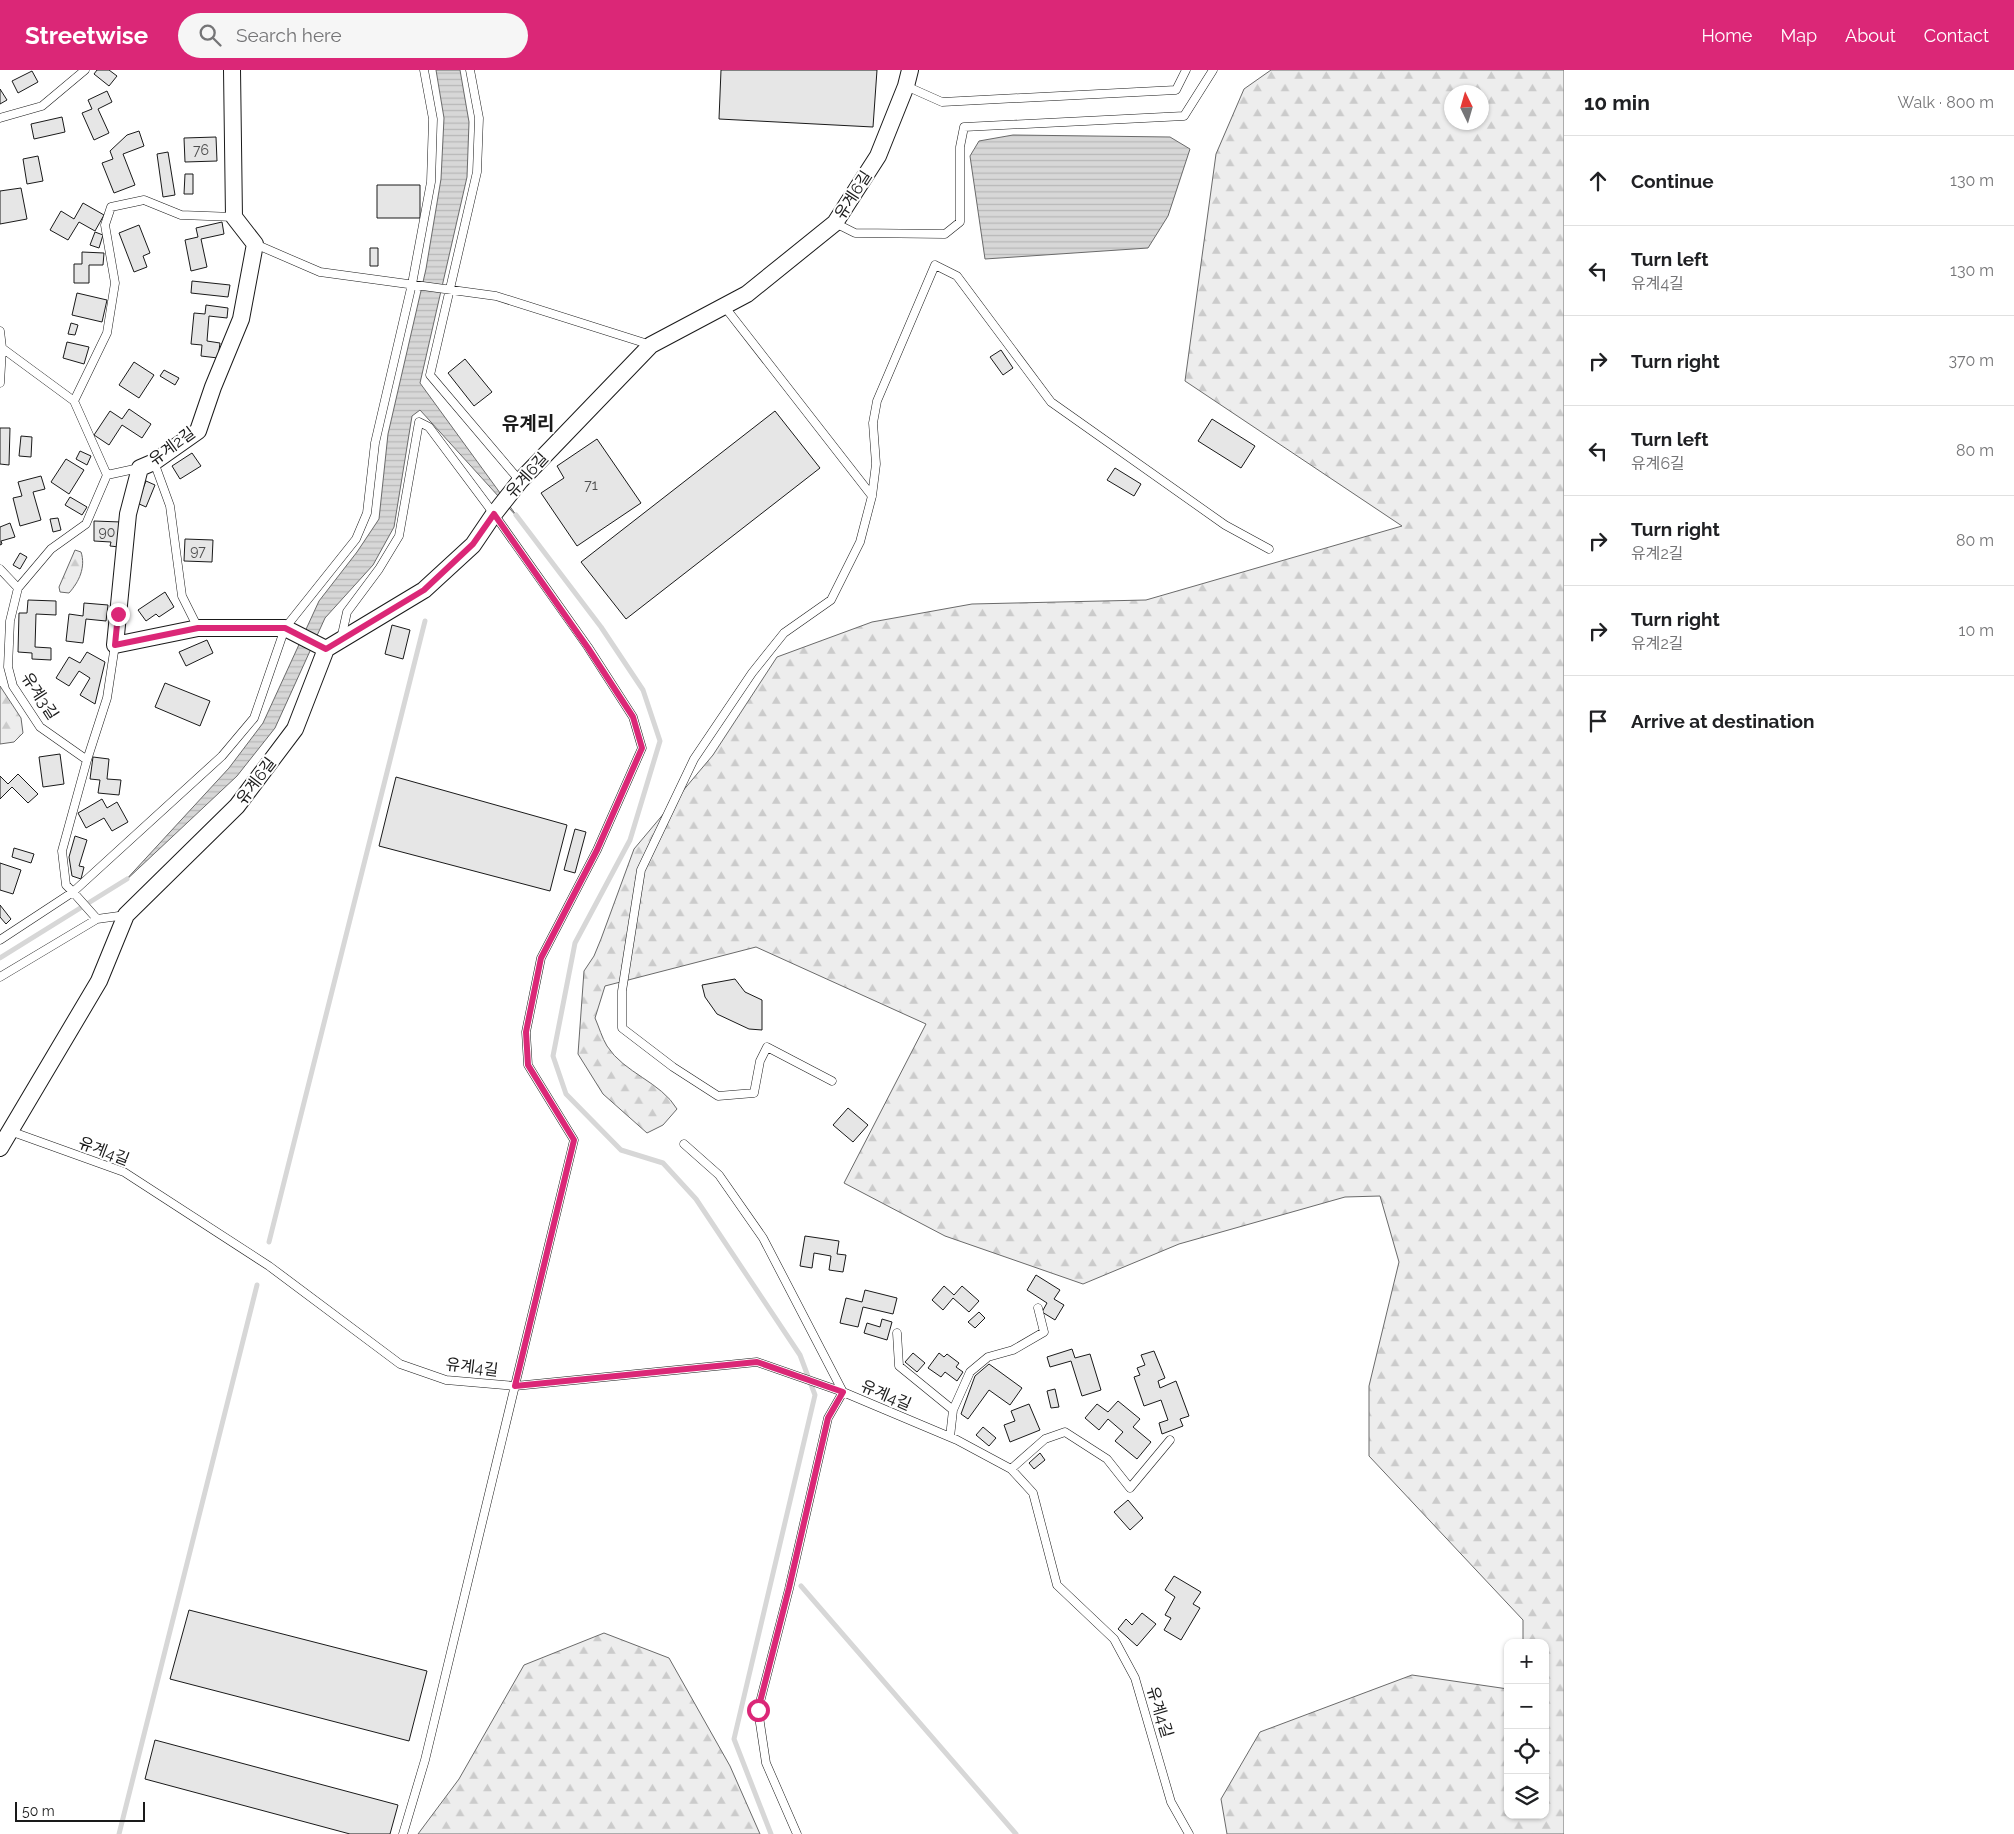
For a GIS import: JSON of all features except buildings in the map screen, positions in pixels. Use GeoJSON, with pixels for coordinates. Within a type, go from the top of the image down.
{"type":"FeatureCollection","features":[{"type":"Feature","properties":{"kind":"street"},"geometry":{"type":"LineString","coordinates":[[232,70],[234,217],[255,244]]}},
{"type":"Feature","properties":{"kind":"street","name":"유계6길"},"geometry":{"type":"LineString","coordinates":[[0,1148],[5,1135],[99,981],[126,915],[242,799],[295,729],[333,645],[424,590],[473,544],[520,481],[651,345],[747,294],[835,223],[878,156],[906,86],[910,70]]}},
{"type":"Feature","properties":{"kind":"street","name":"유계2길"},"geometry":{"type":"LineString","coordinates":[[115,645],[128,514],[147,465],[198,431],[213,387],[241,319],[255,244]]}},
{"type":"Feature","properties":{"kind":"street"},"geometry":{"type":"LineString","coordinates":[[115,645],[198,628],[285,628],[333,645]]}},
{"type":"Feature","properties":{"kind":"lane"},"geometry":{"type":"LineString","coordinates":[[0,118],[42,106],[85,70]]}},
{"type":"Feature","properties":{"kind":"lane"},"geometry":{"type":"LineString","coordinates":[[0,940],[73,892],[222,756],[254,718],[285,628],[356,538],[367,513],[375,443],[412,284],[431,182],[433,119],[424,70]]}},
{"type":"Feature","properties":{"kind":"lane"},"geometry":{"type":"LineString","coordinates":[[470,70],[479,118],[477,172],[430,375],[520,481]]}},
{"type":"Feature","properties":{"kind":"lane"},"geometry":{"type":"LineString","coordinates":[[906,86],[942,102],[1176,90],[1186,70]]}},
{"type":"Feature","properties":{"kind":"lane"},"geometry":{"type":"LineString","coordinates":[[835,223],[855,233],[946,234],[960,222],[960,147],[964,127],[1184,116],[1213,70]]}},
{"type":"Feature","properties":{"kind":"lane"},"geometry":{"type":"LineString","coordinates":[[74,401],[107,333],[114,283],[105,224],[111,207],[144,200],[181,215],[234,217]]}},
{"type":"Feature","properties":{"kind":"lane"},"geometry":{"type":"LineString","coordinates":[[255,244],[320,272],[496,296],[651,345]]}},
{"type":"Feature","properties":{"kind":"lane"},"geometry":{"type":"LineString","coordinates":[[832,1081],[767,1047],[760,1061],[754,1093],[718,1096],[673,1067],[622,1028],[622,991],[641,870],[694,759],[752,673],[784,633],[831,600],[860,542],[872,496],[876,464],[873,423],[877,400],[935,265],[957,276],[1051,402],[1225,525],[1269,549]]}},
{"type":"Feature","properties":{"kind":"lane"},"geometry":{"type":"LineString","coordinates":[[724,306],[872,496]]}},
{"type":"Feature","properties":{"kind":"lane"},"geometry":{"type":"LineString","coordinates":[[0,331],[0,383]]}},
{"type":"Feature","properties":{"kind":"lane"},"geometry":{"type":"LineString","coordinates":[[1,348],[74,401],[107,475],[147,465],[170,506],[182,596],[198,628]]}},
{"type":"Feature","properties":{"kind":"lane"},"geometry":{"type":"LineString","coordinates":[[333,645],[347,612],[379,569],[399,536],[419,422],[429,427],[494,514],[588,648],[633,717],[642,748],[597,850],[562,914],[541,958],[539,967],[526,1032],[528,1065],[574,1140],[425,1760],[403,1834]]}},
{"type":"Feature","properties":{"kind":"lane","name":"유계3길"},"geometry":{"type":"LineString","coordinates":[[87,760],[40,727],[14,686],[8,667],[10,621],[18,588],[51,549],[86,524],[107,475]]}},
{"type":"Feature","properties":{"kind":"lane"},"geometry":{"type":"LineString","coordinates":[[0,569],[18,588]]}},
{"type":"Feature","properties":{"kind":"lane"},"geometry":{"type":"LineString","coordinates":[[97,920],[66,885],[62,851],[87,760],[107,698],[115,645]]}},
{"type":"Feature","properties":{"kind":"lane"},"geometry":{"type":"LineString","coordinates":[[0,978],[97,920],[126,915]]}},
{"type":"Feature","properties":{"kind":"lane","name":"유계4길"},"geometry":{"type":"LineString","coordinates":[[5,1135],[124,1172],[270,1266],[400,1364],[446,1380],[515,1386],[757,1362],[843,1392],[950,1437],[1011,1469],[1033,1492],[1058,1585],[1114,1639],[1135,1678],[1171,1802],[1189,1834]]}},
{"type":"Feature","properties":{"kind":"lane"},"geometry":{"type":"LineString","coordinates":[[684,1144],[719,1175],[763,1238],[843,1392],[828,1418],[789,1588],[758,1710],[766,1763],[797,1834]]}},
{"type":"Feature","properties":{"kind":"lane"},"geometry":{"type":"LineString","coordinates":[[950,1437],[953,1410],[970,1372],[988,1357],[1014,1350],[1044,1332],[1038,1308]]}},
{"type":"Feature","properties":{"kind":"lane"},"geometry":{"type":"LineString","coordinates":[[897,1333],[899,1366],[953,1410]]}},
{"type":"Feature","properties":{"kind":"lane"},"geometry":{"type":"LineString","coordinates":[[1011,1469],[1045,1440],[1065,1432],[1107,1459],[1130,1488],[1170,1440]]}},
{"type":"Feature","properties":{"kind":"green space"},"geometry":{"type":"Polygon","coordinates":[[[1271,70],[1564,70],[1564,1834],[1227,1834],[1221,1799],[1260,1732],[1412,1675],[1504,1688],[1504,1819],[1549,1819],[1549,1639],[1523,1639],[1523,1620],[1369,1456],[1369,1386],[1399,1262],[1380,1196],[1345,1197],[1179,1244],[1083,1284],[945,1236],[844,1183],[926,1024],[756,947],[605,986],[595,1018],[602,1036],[614,1055],[662,1092],[677,1109],[663,1125],[647,1133],[603,1094],[578,1054],[584,971],[594,956],[601,939],[634,849],[713,755],[777,657],[872,622],[972,604],[1146,600],[1402,526],[1185,381],[1216,154],[1244,89],[1271,70]]]}},
{"type":"Feature","properties":{"kind":"green space"},"geometry":{"type":"Polygon","coordinates":[[[75,550],[81,552],[83,563],[81,574],[69,593],[60,592],[59,587],[75,550]]]}},
{"type":"Feature","properties":{"kind":"green space"},"geometry":{"type":"Polygon","coordinates":[[[0,686],[21,718],[23,733],[14,742],[0,744],[0,686]]]}},
{"type":"Feature","properties":{"kind":"green space"},"geometry":{"type":"Polygon","coordinates":[[[604,1633],[669,1658],[730,1766],[760,1834],[418,1834],[459,1779],[524,1665],[604,1633]]]}},
{"type":"Feature","properties":{"kind":"shaded area"},"geometry":{"type":"Polygon","coordinates":[[[436,70],[460,70],[469,122],[467,177],[420,383],[519,519],[420,410],[412,416],[394,527],[373,565],[325,618],[275,728],[237,776],[123,883],[229,768],[263,723],[319,601],[357,552],[379,519],[388,434],[426,269],[441,179],[444,118],[436,70]]]}},
{"type":"Feature","properties":{"kind":"shaded area"},"geometry":{"type":"Polygon","coordinates":[[[1013,135],[1170,137],[1190,149],[1168,216],[1148,248],[985,259],[970,156],[979,141],[1013,135]]]}},
{"type":"Feature","properties":{"kind":"waterway"},"geometry":{"type":"LineString","coordinates":[[516,515],[601,627],[643,690],[660,741],[630,840],[575,943],[553,1056],[566,1094],[621,1150],[663,1163],[696,1199],[800,1355],[815,1395],[734,1739],[771,1834]]}},
{"type":"Feature","properties":{"kind":"waterway"},"geometry":{"type":"LineString","coordinates":[[269,1242],[425,621]]}},
{"type":"Feature","properties":{"kind":"waterway"},"geometry":{"type":"LineString","coordinates":[[0,958],[127,879]]}},
{"type":"Feature","properties":{"kind":"waterway"},"geometry":{"type":"LineString","coordinates":[[119,1834],[257,1285]]}},
{"type":"Feature","properties":{"kind":"waterway"},"geometry":{"type":"LineString","coordinates":[[801,1586],[1016,1834]]}},
{"type":"Feature","properties":{"kind":"district","name":"유계리"},"geometry":{"type":"Point","coordinates":[528,423]}},
{"type":"Feature","properties":{"kind":"route"},"geometry":{"type":"LineString","coordinates":[[118,614],[115,645],[198,628],[285,628],[326,649],[424,590],[473,544],[494,514],[588,648],[633,717],[642,748],[597,850],[562,914],[541,958],[526,1032],[528,1065],[574,1140],[515,1386],[757,1362],[843,1392],[828,1418],[789,1588],[758,1710]]}}]}
